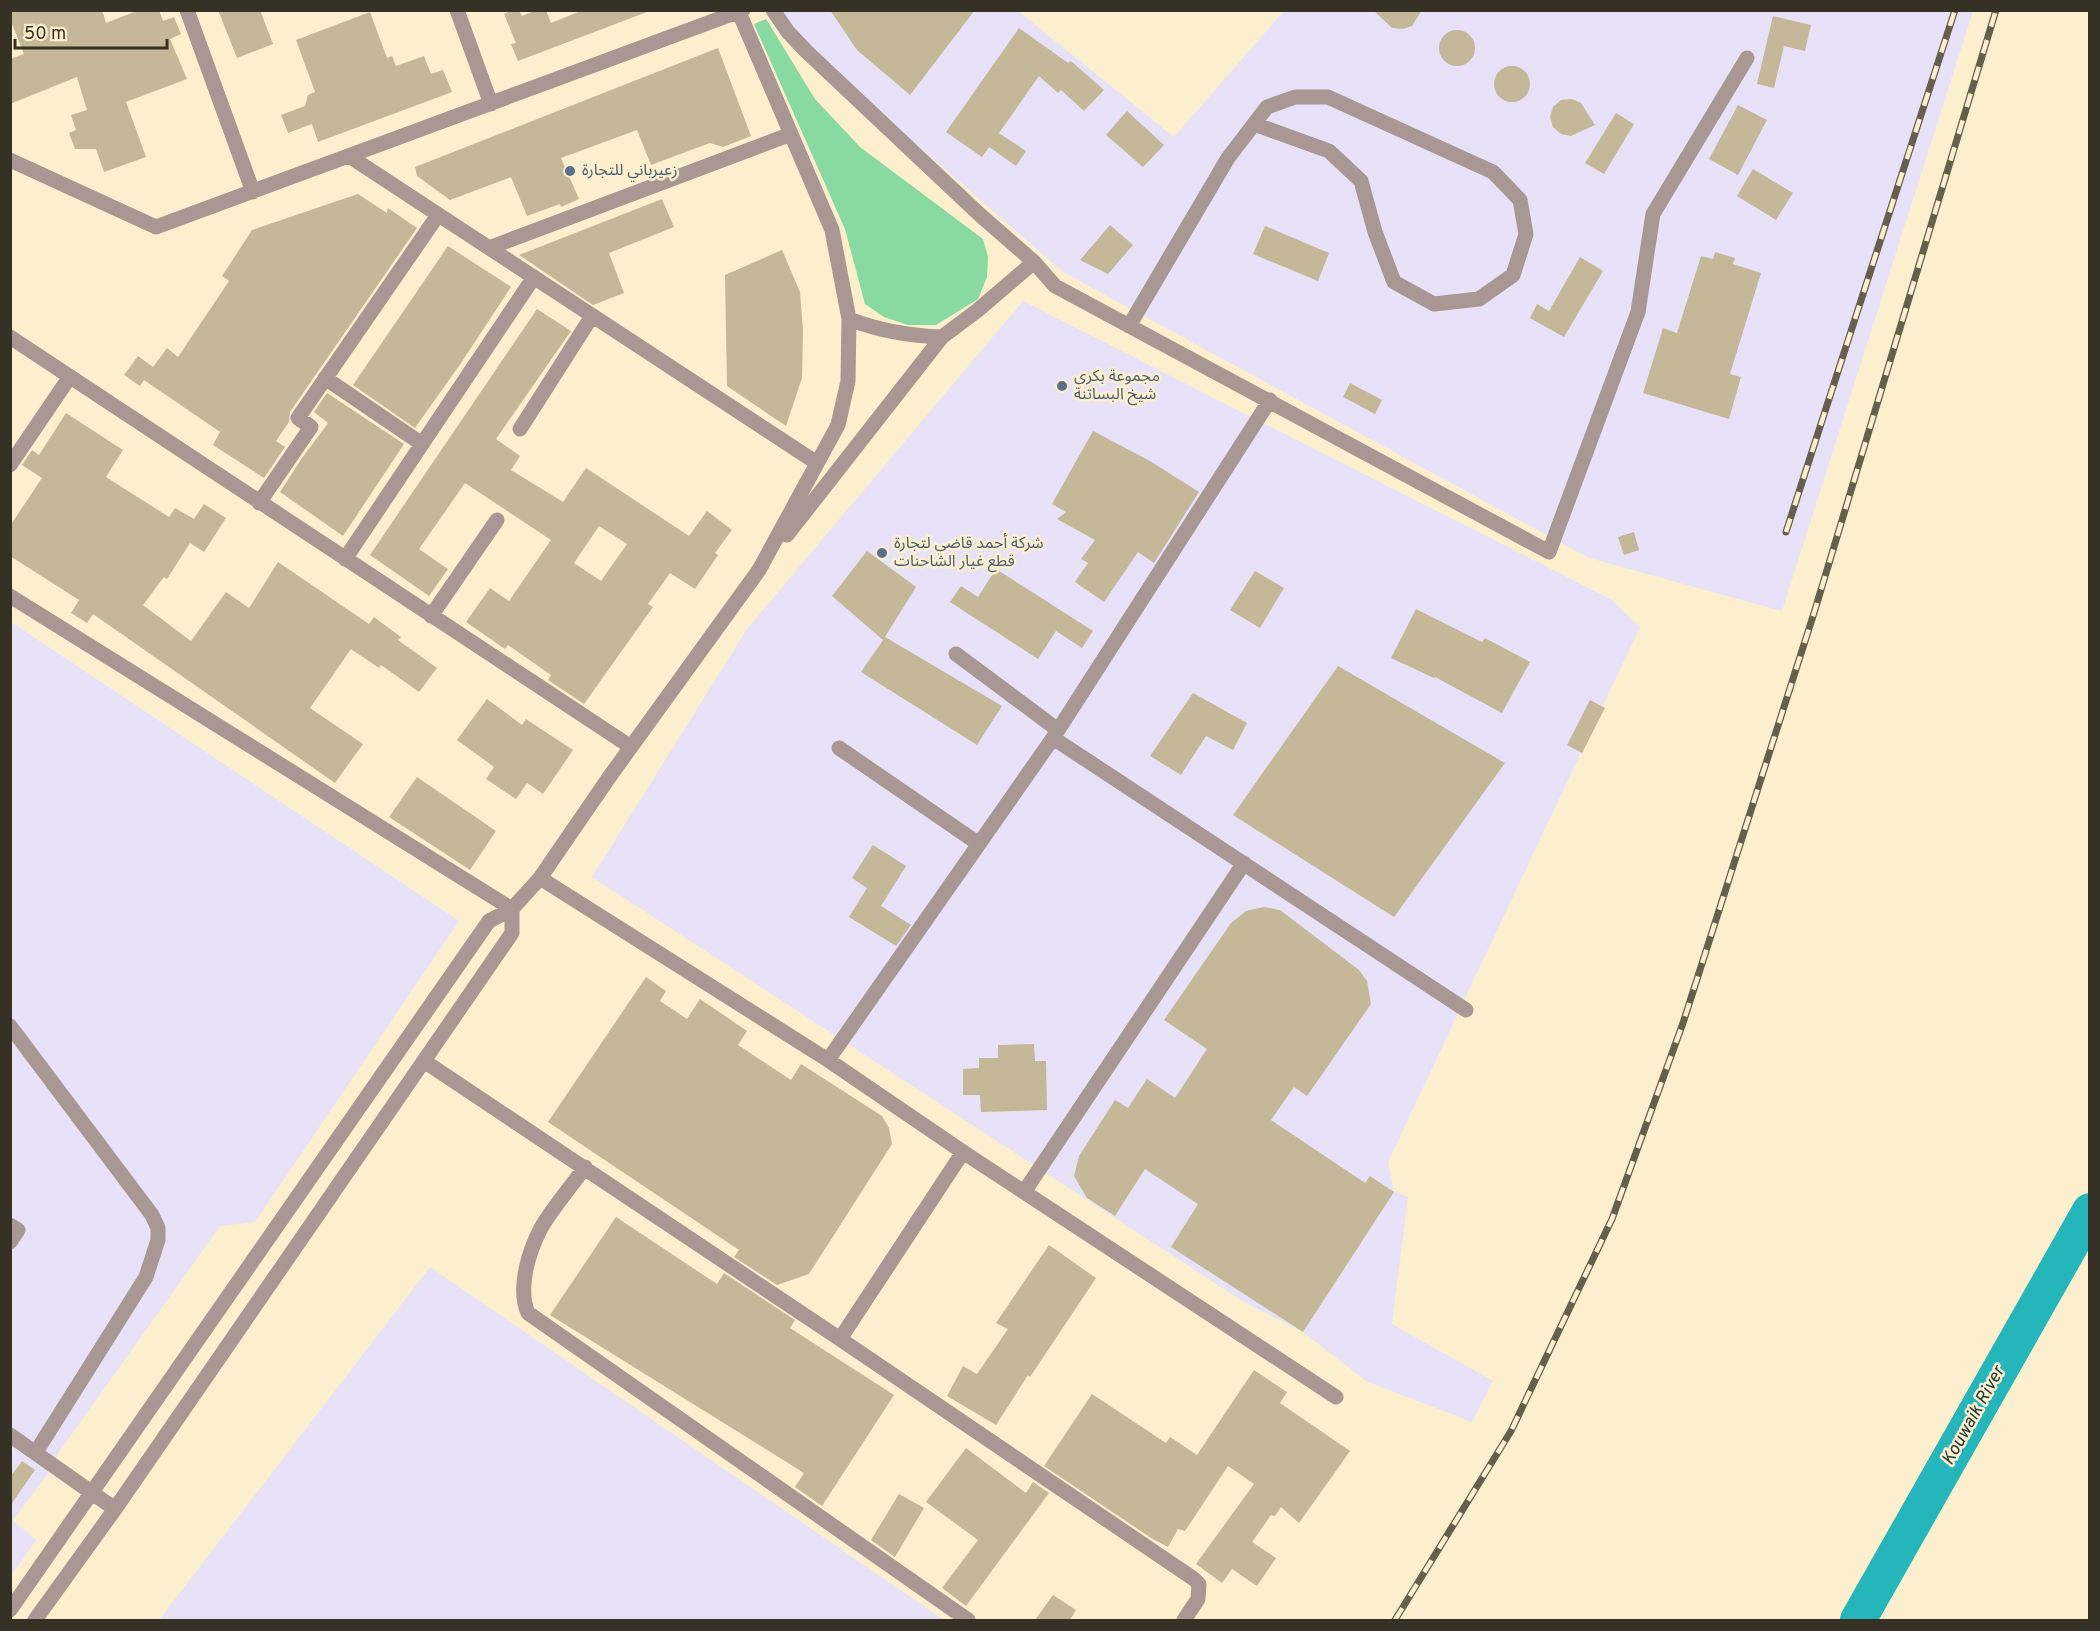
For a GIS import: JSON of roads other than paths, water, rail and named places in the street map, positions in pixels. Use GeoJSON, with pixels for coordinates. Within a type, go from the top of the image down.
{"type":"FeatureCollection","features":[{"type":"Feature","properties":{"kind":"street"},"geometry":{"type":"LineString","coordinates":[[187,10],[253,192]]}},
{"type":"Feature","properties":{"kind":"street"},"geometry":{"type":"LineString","coordinates":[[457,10],[491,104]]}},
{"type":"Feature","properties":{"kind":"street"},"geometry":{"type":"LineString","coordinates":[[773,10],[806,51],[979,214],[1034,262],[1055,286],[1549,552],[1638,312],[1653,214],[1747,58]]}},
{"type":"Feature","properties":{"kind":"street"},"geometry":{"type":"LineString","coordinates":[[10,160],[156,227],[740,11],[832,230],[849,320],[848,381],[838,425],[759,570]]}},
{"type":"Feature","properties":{"kind":"street"},"geometry":{"type":"LineString","coordinates":[[1129,326],[1228,158],[1254,124],[1267,107],[1295,97],[1328,97],[1493,172],[1520,200],[1526,234],[1513,275],[1479,299],[1434,304],[1394,282],[1375,232],[1361,181],[1329,151],[1254,124]]}},
{"type":"Feature","properties":{"kind":"street"},"geometry":{"type":"LineString","coordinates":[[489,248],[791,134]]}},
{"type":"Feature","properties":{"kind":"street"},"geometry":{"type":"LineString","coordinates":[[349,156],[817,463]]}},
{"type":"Feature","properties":{"kind":"street"},"geometry":{"type":"LineString","coordinates":[[259,502],[311,427],[298,418],[438,215]]}},
{"type":"Feature","properties":{"kind":"street"},"geometry":{"type":"LineString","coordinates":[[10,1610],[489,921],[512,909],[540,878],[759,570],[942,337],[978,310],[1034,262]]}},
{"type":"Feature","properties":{"kind":"street"},"geometry":{"type":"LineString","coordinates":[[345,559],[534,277]]}},
{"type":"Feature","properties":{"kind":"street"},"geometry":{"type":"LineString","coordinates":[[520,429],[592,316]]}},
{"type":"Feature","properties":{"kind":"street"},"geometry":{"type":"LineString","coordinates":[[849,320],[904,335],[942,337]]}},
{"type":"Feature","properties":{"kind":"street"},"geometry":{"type":"LineString","coordinates":[[10,337],[631,747]]}},
{"type":"Feature","properties":{"kind":"street"},"geometry":{"type":"LineString","coordinates":[[10,465],[69,378]]}},
{"type":"Feature","properties":{"kind":"street"},"geometry":{"type":"LineString","coordinates":[[326,378],[422,444]]}},
{"type":"Feature","properties":{"kind":"street"},"geometry":{"type":"LineString","coordinates":[[828,1060],[1056,734],[1270,400]]}},
{"type":"Feature","properties":{"kind":"street"},"geometry":{"type":"LineString","coordinates":[[431,616],[497,520]]}},
{"type":"Feature","properties":{"kind":"street"},"geometry":{"type":"LineString","coordinates":[[10,596],[512,909]]}},
{"type":"Feature","properties":{"kind":"street"},"geometry":{"type":"LineString","coordinates":[[957,654],[1056,734],[1244,863],[1466,1010]]}},
{"type":"Feature","properties":{"kind":"street"},"geometry":{"type":"LineString","coordinates":[[839,748],[979,844]]}},
{"type":"Feature","properties":{"kind":"street"},"geometry":{"type":"LineString","coordinates":[[1024,1192],[1244,863]]}},
{"type":"Feature","properties":{"kind":"street"},"geometry":{"type":"LineString","coordinates":[[540,878],[828,1060],[963,1152],[1336,1397]]}},
{"type":"Feature","properties":{"kind":"street"},"geometry":{"type":"LineString","coordinates":[[35,1620],[115,1509],[512,933],[512,909]]}},
{"type":"Feature","properties":{"kind":"street"},"geometry":{"type":"LineString","coordinates":[[10,1026],[152,1215],[158,1228],[157,1246],[146,1277],[36,1452]]}},
{"type":"Feature","properties":{"kind":"street"},"geometry":{"type":"LineString","coordinates":[[10,1039],[29,1051]]}},
{"type":"Feature","properties":{"kind":"street"},"geometry":{"type":"LineString","coordinates":[[424,1061],[585,1167],[1194,1579],[1199,1584],[1198,1599],[1184,1620]]}},
{"type":"Feature","properties":{"kind":"street"},"geometry":{"type":"LineString","coordinates":[[840,1339],[963,1152]]}},
{"type":"Feature","properties":{"kind":"street"},"geometry":{"type":"LineString","coordinates":[[585,1167],[542,1228],[534,1246],[528,1264],[523,1302],[528,1313],[968,1620]]}},
{"type":"Feature","properties":{"kind":"street"},"geometry":{"type":"LineString","coordinates":[[10,1225],[18,1230],[10,1242]]}},
{"type":"Feature","properties":{"kind":"street"},"geometry":{"type":"LineString","coordinates":[[10,1435],[115,1509]]}},
{"type":"Feature","properties":{"kind":"waterway","name":"Kouwaik River"},"geometry":{"type":"LineString","coordinates":[[1858,1620],[2090,1211]]}},
{"type":"Feature","properties":{"kind":"railway"},"geometry":{"type":"LineString","coordinates":[[1786,532],[1955,10]]}},
{"type":"Feature","properties":{"kind":"railway"},"geometry":{"type":"LineString","coordinates":[[1395,1620],[1511,1431],[1612,1219],[1683,1023],[1814,613],[1996,10]]}},
{"type":"Feature","properties":{"kind":"place","name":"زعيرباني للتجارة"},"geometry":{"type":"Point","coordinates":[570,171]}},
{"type":"Feature","properties":{"kind":"place","name":"مجموعة بكري شيخ البساتنة"},"geometry":{"type":"Point","coordinates":[1062,386]}},
{"type":"Feature","properties":{"kind":"place","name":"شركة أحمد قاضي لتجارة قطع غيار الشاحنات"},"geometry":{"type":"Point","coordinates":[882,553]}}]}
